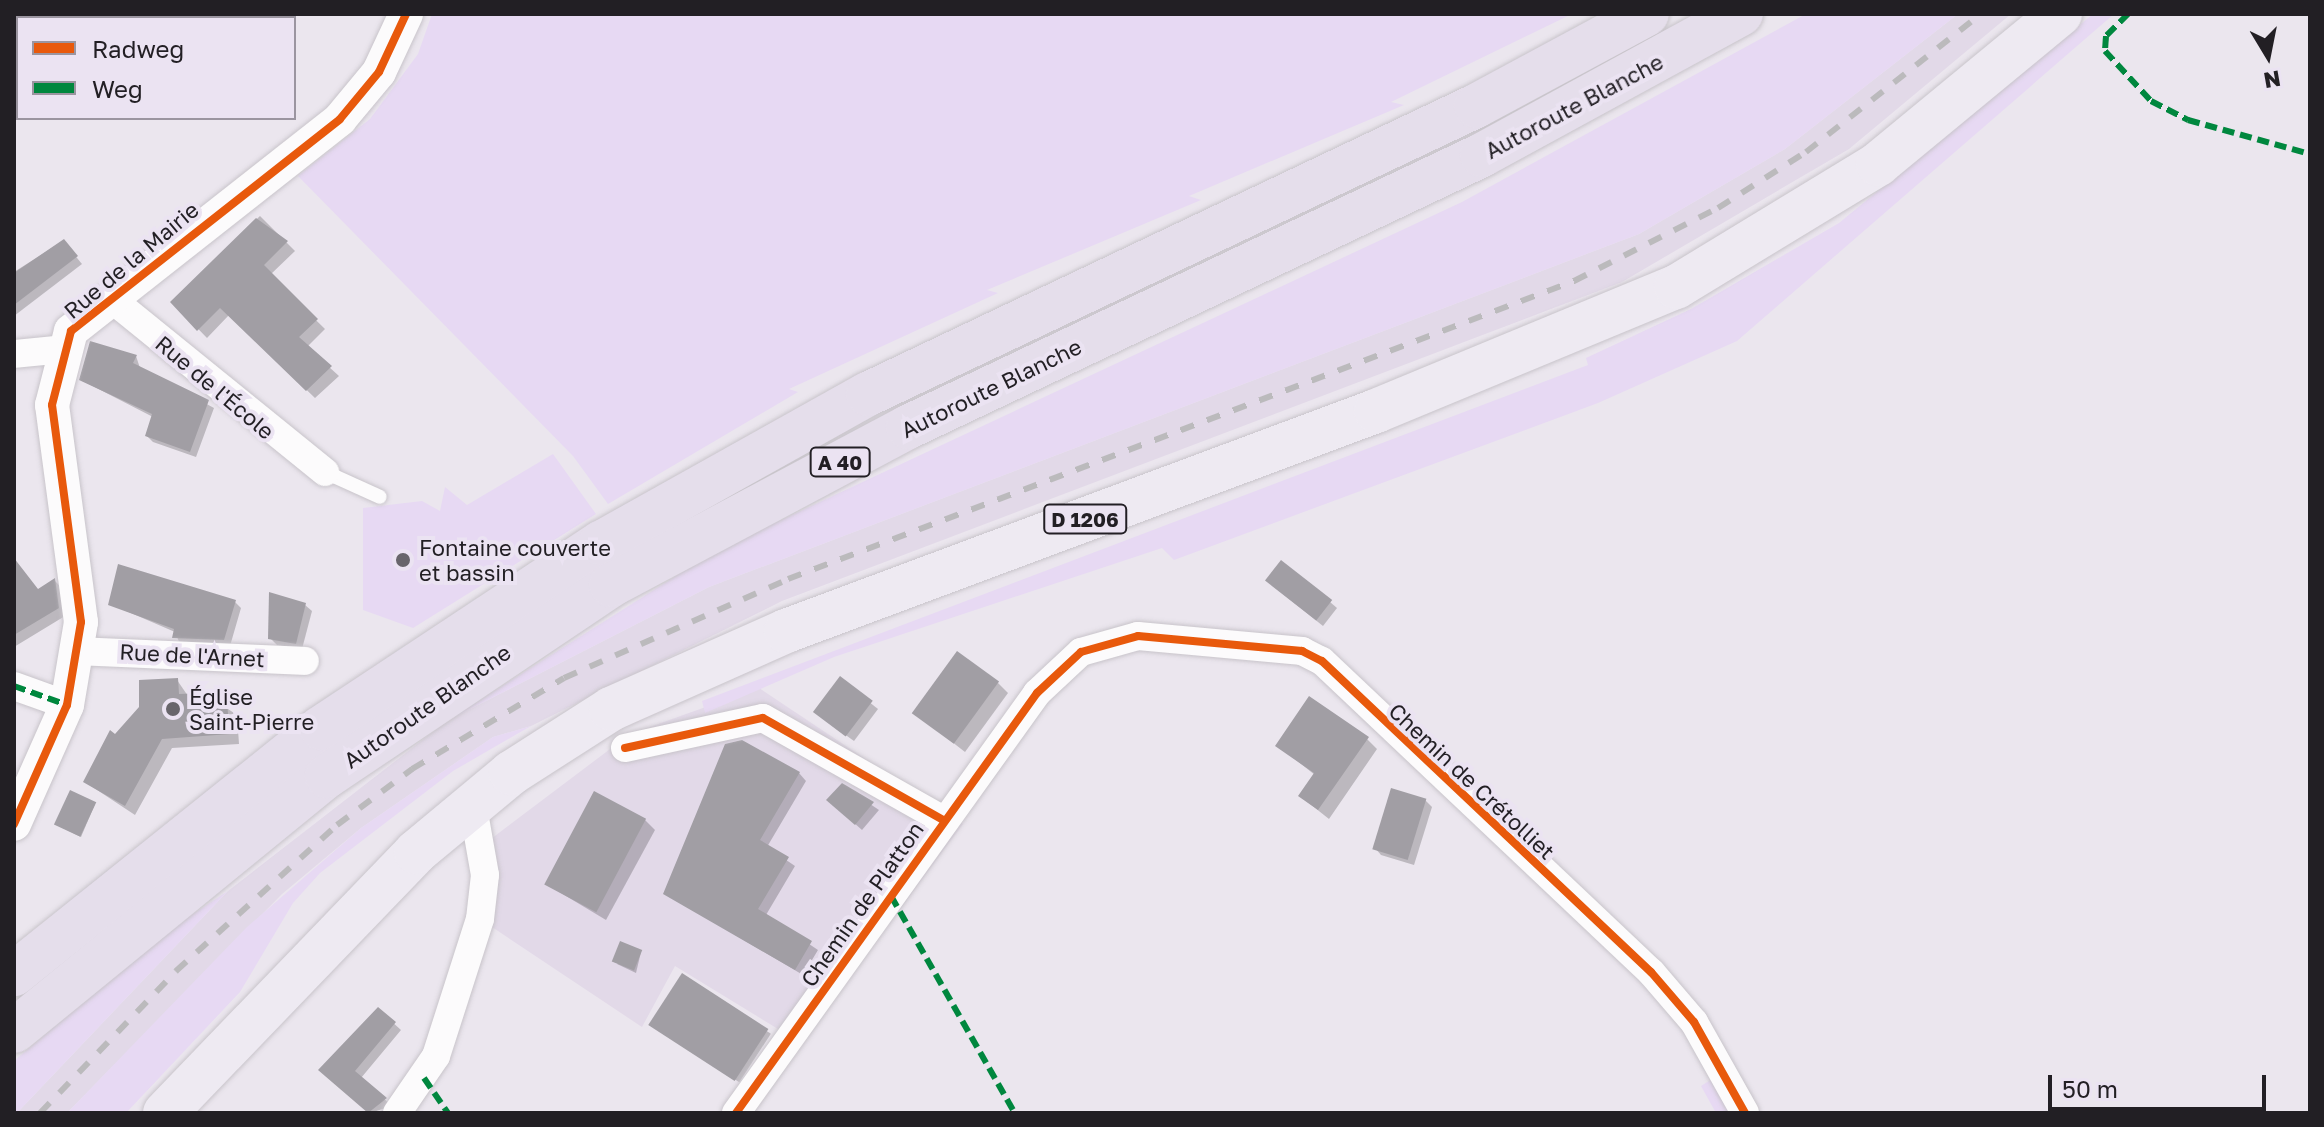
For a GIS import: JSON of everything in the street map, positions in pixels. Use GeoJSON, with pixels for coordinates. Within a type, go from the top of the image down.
{"type":"FeatureCollection","features":[{"type":"Feature","properties":{"kind":"highway","name":"Autoroute Blanche"},"geometry":{"type":"LineString","coordinates":[[14,974],[321,728],[601,543],[868,394],[1449,119],[1647,14]]}},
{"type":"Feature","properties":{"kind":"highway","name":"Autoroute Blanche"},"geometry":{"type":"LineString","coordinates":[[14,1031],[327,776],[611,585],[908,427],[1525,133],[1741,14]]}},
{"type":"Feature","properties":{"kind":"main road","name":"D 1206"},"geometry":{"type":"LineString","coordinates":[[166,1111],[472,801],[611,709],[697,668],[1465,376],[1676,287],[1878,164],[2060,14]]}},
{"type":"Feature","properties":{"kind":"street","name":"Rue de la Mairie"},"geometry":{"type":"LineString","coordinates":[[14,824],[67,705],[78,651],[79,579],[59,495],[52,405],[65,349],[80,321],[340,119],[379,72],[406,14]]}},
{"type":"Feature","properties":{"kind":"street","name":"Rue de l'École"},"geometry":{"type":"LineString","coordinates":[[109,297],[325,472]]}},
{"type":"Feature","properties":{"kind":"street"},"geometry":{"type":"LineString","coordinates":[[14,354],[65,349]]}},
{"type":"Feature","properties":{"kind":"street","name":"Chemin de Platton"},"geometry":{"type":"LineString","coordinates":[[736,1113],[943,820],[1051,677],[1098,644],[1138,636],[1302,651],[1322,661]]}},
{"type":"Feature","properties":{"kind":"street","name":"Rue de l'Arnet"},"geometry":{"type":"LineString","coordinates":[[78,651],[305,661]]}},
{"type":"Feature","properties":{"kind":"street","name":"Chemin de Crétolliet"},"geometry":{"type":"LineString","coordinates":[[1322,661],[1651,972],[1694,1022],[1745,1113]]}},
{"type":"Feature","properties":{"kind":"street"},"geometry":{"type":"LineString","coordinates":[[14,686],[67,705]]}},
{"type":"Feature","properties":{"kind":"street"},"geometry":{"type":"LineString","coordinates":[[625,748],[763,718],[943,820]]}},
{"type":"Feature","properties":{"kind":"street"},"geometry":{"type":"LineString","coordinates":[[397,1113],[436,1056],[480,919],[485,875],[472,801]]}},
{"type":"Feature","properties":{"kind":"lane"},"geometry":{"type":"LineString","coordinates":[[325,472],[380,497]]}},
{"type":"Feature","properties":{"kind":"shaded area"},"geometry":{"type":"Polygon","coordinates":[[[432,14],[1572,14],[1391,102],[1404,105],[1189,196],[1201,200],[987,290],[998,293],[789,389],[798,392],[608,504],[573,456],[298,176],[370,119],[418,54],[432,14]]]}},
{"type":"Feature","properties":{"kind":"shaded area"},"geometry":{"type":"Polygon","coordinates":[[[1806,14],[1958,14],[1785,149],[1639,234],[709,587],[447,721],[717,550],[1462,202],[1806,14]]]}},
{"type":"Feature","properties":{"kind":"shaded area"},"geometry":{"type":"Polygon","coordinates":[[[1958,14],[2011,14],[1849,149],[1622,282],[782,601],[531,726],[493,737],[361,828],[282,894],[67,1113],[17,1113],[228,891],[447,721],[709,587],[1639,234],[1785,149],[1958,14]]]}},
{"type":"Feature","properties":{"kind":"shaded area"},"geometry":{"type":"Polygon","coordinates":[[[2093,14],[2114,14],[1737,341],[1598,403],[1174,560],[1162,548],[834,657],[705,713],[702,701],[1588,365],[1586,358],[1691,309],[1839,223],[2093,14]]]}},
{"type":"Feature","properties":{"kind":"shaded area"},"geometry":{"type":"Polygon","coordinates":[[[553,454],[596,514],[413,628],[363,610],[363,508],[422,501],[440,511],[445,487],[467,505],[553,454]]]}},
{"type":"Feature","properties":{"kind":"shaded area"},"geometry":{"type":"Polygon","coordinates":[[[759,688],[963,824],[801,1043],[675,966],[642,1027],[480,919],[483,845],[630,734],[759,688]]]}},
{"type":"Feature","properties":{"kind":"shaded area"},"geometry":{"type":"Polygon","coordinates":[[[531,726],[453,771],[320,873],[293,903],[240,992],[126,1113],[67,1113],[247,927],[361,828],[493,737],[531,726]]]}},
{"type":"Feature","properties":{"kind":"shaded area"},"geometry":{"type":"Polygon","coordinates":[[[228,891],[14,1113],[14,1061],[167,931],[228,891]]]}},
{"type":"Feature","properties":{"kind":"shaded area"},"geometry":{"type":"Polygon","coordinates":[[[1712,1079],[1732,1113],[1716,1113],[1701,1086],[1712,1079]]]}},
{"type":"Feature","properties":{"kind":"building"},"geometry":{"type":"Polygon","coordinates":[[[256,218],[288,241],[264,265],[318,319],[299,337],[332,366],[306,391],[220,308],[197,331],[170,302],[256,218]]]}},
{"type":"Feature","properties":{"kind":"building"},"geometry":{"type":"Polygon","coordinates":[[[64,239],[78,256],[14,305],[14,273],[64,239]]]}},
{"type":"Feature","properties":{"kind":"building"},"geometry":{"type":"Polygon","coordinates":[[[90,341],[137,355],[133,363],[209,400],[190,452],[145,436],[152,414],[79,380],[90,341]]]}},
{"type":"Feature","properties":{"kind":"building"},"geometry":{"type":"Polygon","coordinates":[[[14,558],[38,589],[55,578],[59,608],[14,635],[14,558]]]}},
{"type":"Feature","properties":{"kind":"building"},"geometry":{"type":"Polygon","coordinates":[[[1281,560],[1332,600],[1316,621],[1265,580],[1281,560]]]}},
{"type":"Feature","properties":{"kind":"building"},"geometry":{"type":"Polygon","coordinates":[[[118,564],[236,600],[224,640],[172,638],[174,629],[108,605],[118,564]]]}},
{"type":"Feature","properties":{"kind":"building"},"geometry":{"type":"Polygon","coordinates":[[[269,592],[306,603],[296,644],[268,639],[269,592]]]}},
{"type":"Feature","properties":{"kind":"building"},"geometry":{"type":"Polygon","coordinates":[[[957,651],[999,682],[954,744],[912,713],[957,651]]]}},
{"type":"Feature","properties":{"kind":"building"},"geometry":{"type":"Polygon","coordinates":[[[840,676],[873,701],[846,737],[813,712],[840,676]]]}},
{"type":"Feature","properties":{"kind":"building"},"geometry":{"type":"Polygon","coordinates":[[[178,678],[179,694],[208,693],[209,704],[227,703],[230,734],[162,739],[125,806],[83,782],[110,730],[115,734],[139,707],[139,680],[178,678]]]}},
{"type":"Feature","properties":{"kind":"building"},"geometry":{"type":"Polygon","coordinates":[[[1309,696],[1369,737],[1318,810],[1298,796],[1314,773],[1275,746],[1309,696]]]}},
{"type":"Feature","properties":{"kind":"building"},"geometry":{"type":"Polygon","coordinates":[[[742,740],[800,772],[760,840],[789,857],[758,909],[812,941],[795,970],[663,894],[725,744],[742,740]]]}},
{"type":"Feature","properties":{"kind":"building"},"geometry":{"type":"Polygon","coordinates":[[[842,783],[874,802],[855,825],[826,800],[842,783]]]}},
{"type":"Feature","properties":{"kind":"building"},"geometry":{"type":"Polygon","coordinates":[[[1391,788],[1426,799],[1408,860],[1372,849],[1391,788]]]}},
{"type":"Feature","properties":{"kind":"building"},"geometry":{"type":"Polygon","coordinates":[[[70,790],[96,802],[80,837],[54,824],[70,790]]]}},
{"type":"Feature","properties":{"kind":"building"},"geometry":{"type":"Polygon","coordinates":[[[594,791],[646,819],[596,912],[544,885],[594,791]]]}},
{"type":"Feature","properties":{"kind":"building"},"geometry":{"type":"Polygon","coordinates":[[[620,941],[642,950],[634,970],[612,961],[620,941]]]}},
{"type":"Feature","properties":{"kind":"building"},"geometry":{"type":"Polygon","coordinates":[[[682,973],[768,1029],[735,1081],[648,1025],[682,973]]]}},
{"type":"Feature","properties":{"kind":"building"},"geometry":{"type":"Polygon","coordinates":[[[378,1007],[396,1022],[355,1071],[387,1098],[368,1113],[318,1070],[378,1007]]]}},
{"type":"Feature","properties":{"kind":"railway"},"geometry":{"type":"LineString","coordinates":[[40,1113],[176,971],[337,825],[412,769],[564,678],[788,579],[1574,281],[1718,208],[1806,152],[1981,14]]}},
{"type":"Feature","properties":{"kind":"marked path"},"geometry":{"type":"LineString","coordinates":[[2128,14],[2106,36],[2105,51],[2151,101],[2188,120],[2310,154]]}},
{"type":"Feature","properties":{"kind":"marked path"},"geometry":{"type":"LineString","coordinates":[[14,686],[67,705]]}},
{"type":"Feature","properties":{"kind":"marked path"},"geometry":{"type":"LineString","coordinates":[[891,896],[1015,1113]]}},
{"type":"Feature","properties":{"kind":"marked path"},"geometry":{"type":"LineString","coordinates":[[424,1078],[448,1113]]}},
{"type":"Feature","properties":{"kind":"cycle path"},"geometry":{"type":"LineString","coordinates":[[14,824],[67,705],[81,622],[52,405],[71,331],[340,119],[379,72],[406,14]]}},
{"type":"Feature","properties":{"kind":"cycle path"},"geometry":{"type":"LineString","coordinates":[[736,1113],[1037,693],[1081,652],[1138,636],[1302,651],[1322,661],[1651,972],[1694,1022],[1745,1113]]}},
{"type":"Feature","properties":{"kind":"cycle path"},"geometry":{"type":"LineString","coordinates":[[625,748],[763,718],[943,820]]}},
{"type":"Feature","properties":{"kind":"place","name":"Fontaine couverte et bassin"},"geometry":{"type":"Point","coordinates":[403,560]}},
{"type":"Feature","properties":{"kind":"place","name":"Église Saint-Pierre"},"geometry":{"type":"Point","coordinates":[173,709]}}]}
